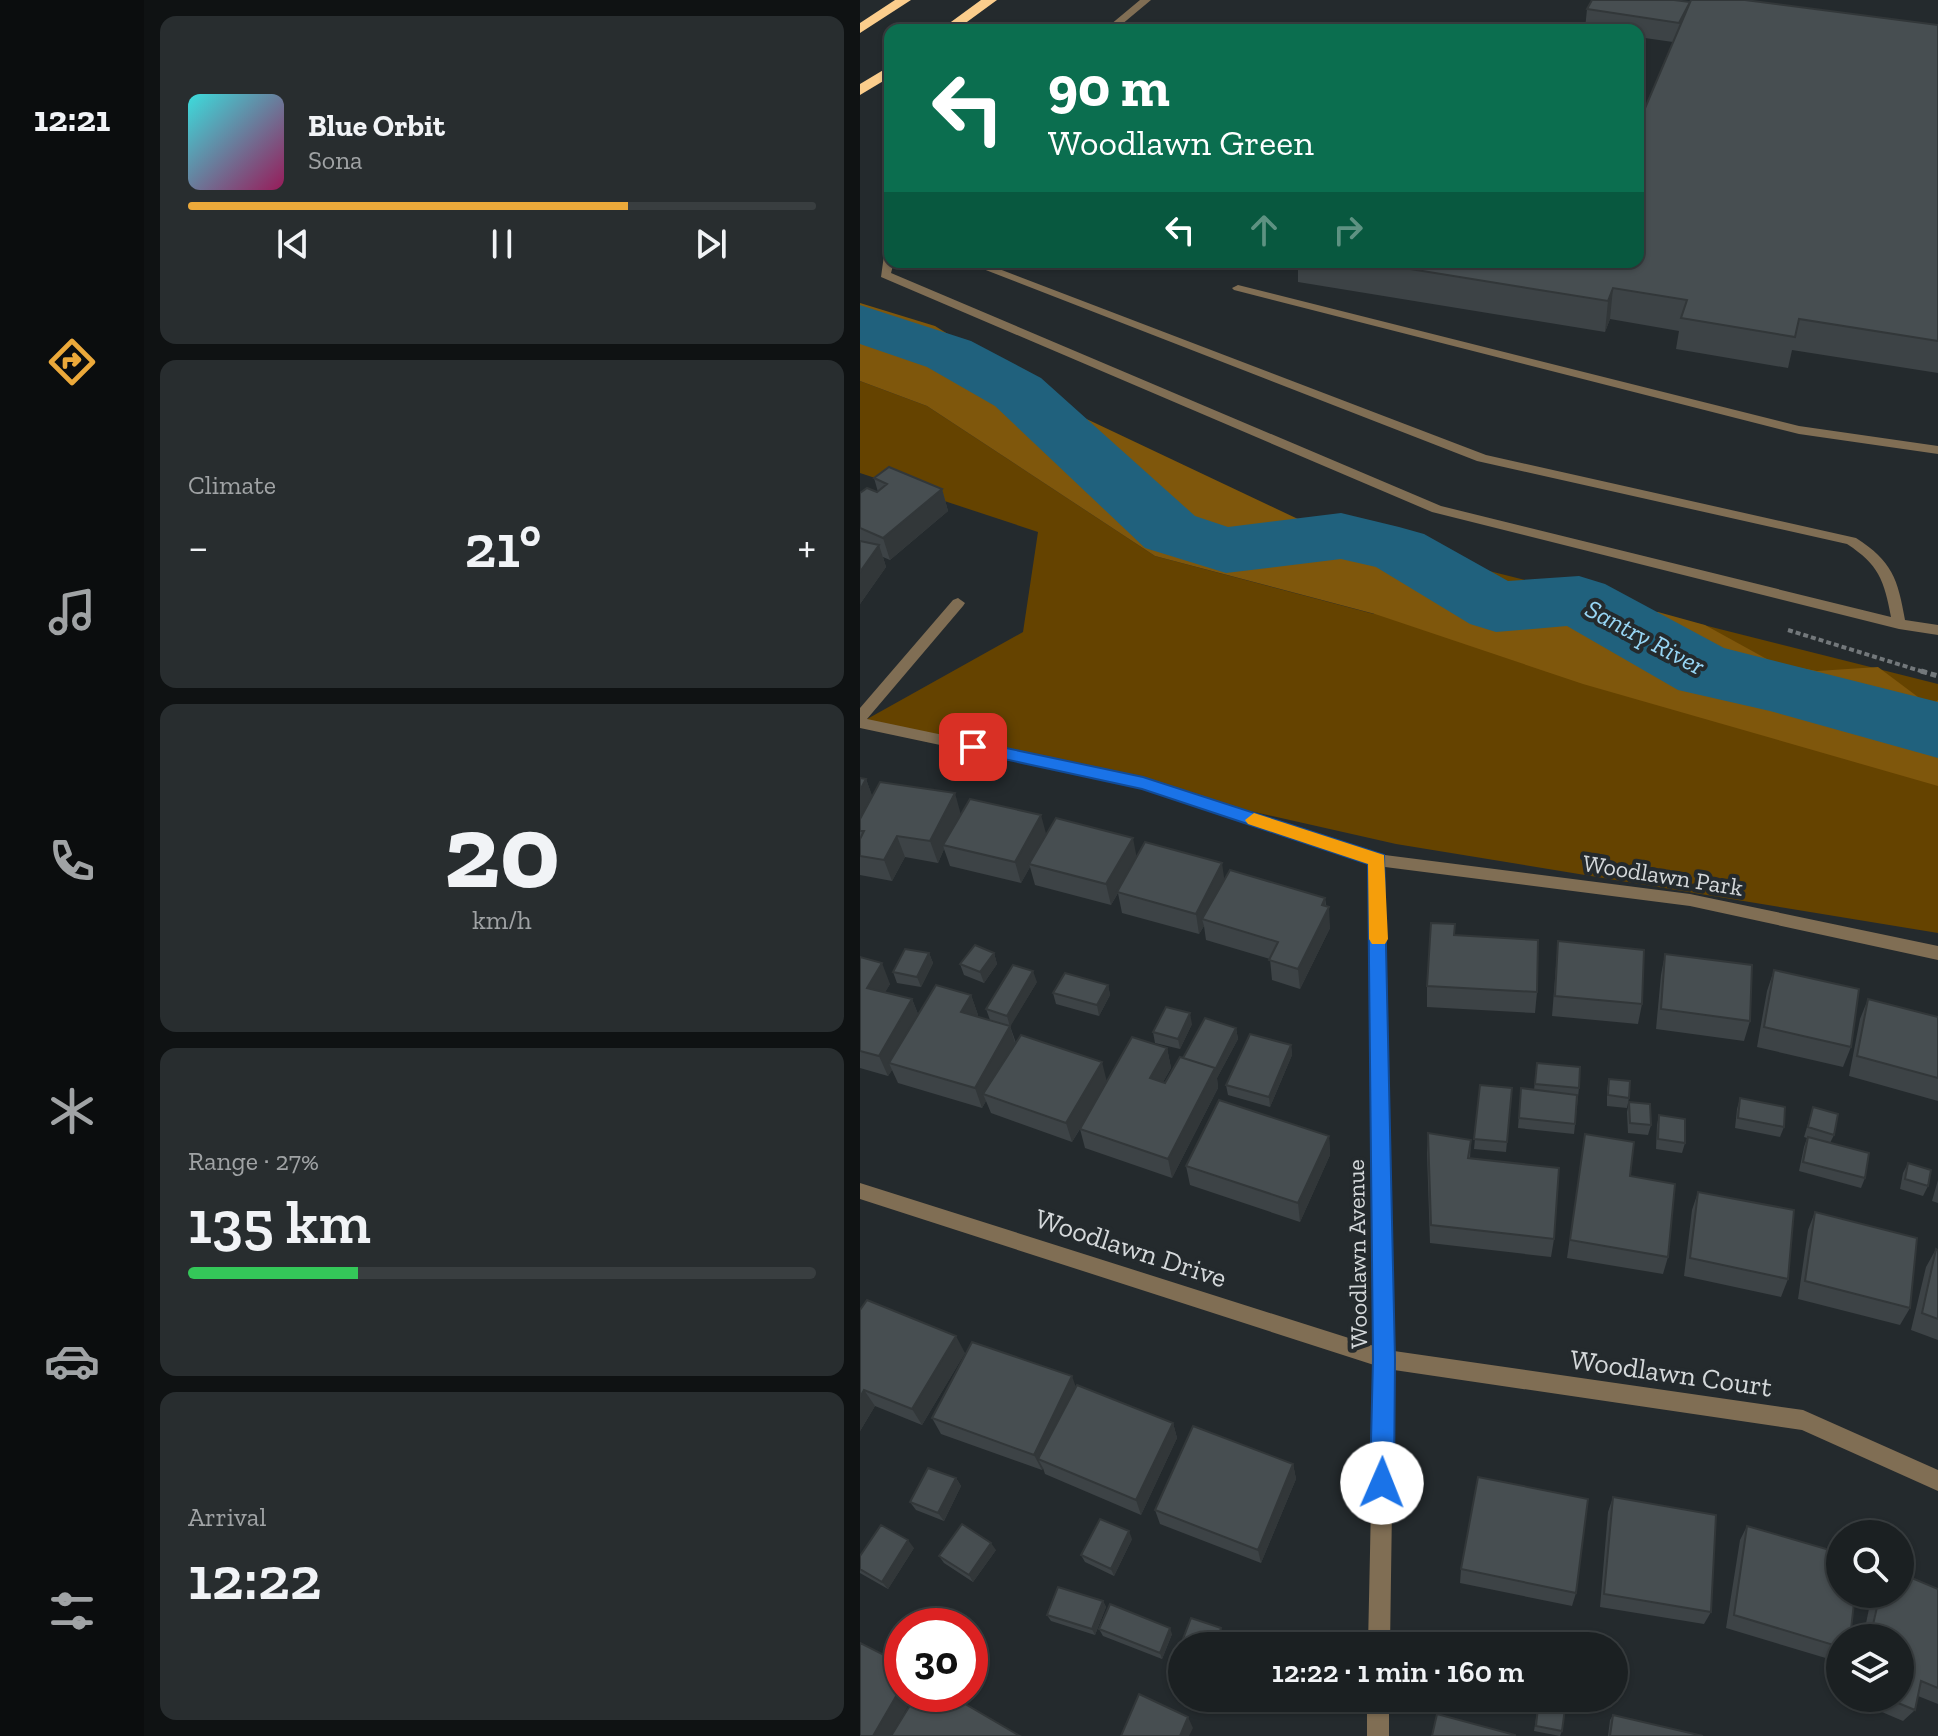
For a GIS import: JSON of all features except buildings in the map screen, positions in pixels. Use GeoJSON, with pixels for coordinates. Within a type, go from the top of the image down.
{"type":"FeatureCollection","features":[{"type":"Feature","properties":{"kind":"highway"},"geometry":{"type":"LineString","coordinates":[[860,29],[904,0]]}},
{"type":"Feature","properties":{"kind":"highway"},"geometry":{"type":"LineString","coordinates":[[956,24],[990,0]]}},
{"type":"Feature","properties":{"kind":"highway"},"geometry":{"type":"LineString","coordinates":[[860,91],[884,74]]}},
{"type":"Feature","properties":{"kind":"street"},"geometry":{"type":"LineString","coordinates":[[1116,24],[1146,0]]}},
{"type":"Feature","properties":{"kind":"street"},"geometry":{"type":"LineString","coordinates":[[887,268],[885,275],[1437,509],[1899,624],[1938,630]]}},
{"type":"Feature","properties":{"kind":"street"},"geometry":{"type":"LineString","coordinates":[[987,268],[1482,458],[1851,541],[1877,556],[1890,576],[1899,624]]}},
{"type":"Feature","properties":{"kind":"street"},"geometry":{"type":"LineString","coordinates":[[1238,288],[1799,430],[1938,450]]}},
{"type":"Feature","properties":{"kind":"street"},"geometry":{"type":"LineString","coordinates":[[860,720],[958,603]]}},
{"type":"Feature","properties":{"kind":"street","name":"Woodlawn Park"},"geometry":{"type":"LineString","coordinates":[[860,720],[1143,783],[1377,860],[1690,900],[1938,953]]}},
{"type":"Feature","properties":{"kind":"street","name":"Woodlawn Avenue"},"geometry":{"type":"LineString","coordinates":[[1377,860],[1384,1359],[1379,1632]]}},
{"type":"Feature","properties":{"kind":"street","name":"Woodlawn Drive"},"geometry":{"type":"LineString","coordinates":[[860,1191],[1384,1359]]}},
{"type":"Feature","properties":{"kind":"street","name":"Woodlawn Court"},"geometry":{"type":"LineString","coordinates":[[1384,1359],[1803,1420],[1938,1481]]}},
{"type":"Feature","properties":{"kind":"street"},"geometry":{"type":"LineString","coordinates":[[1378,1712],[1378,1736]]}},
{"type":"Feature","properties":{"kind":"shaded area"},"geometry":{"type":"Polygon","coordinates":[[[860,303],[935,326],[1076,414],[1336,537],[1622,611],[1658,612],[1705,625],[1774,663],[1817,671],[1878,667],[1930,706],[1938,700],[1938,786],[1583,684],[1375,614],[1155,556],[927,406],[860,381],[860,303]]]}},
{"type":"Feature","properties":{"kind":"shaded area"},"geometry":{"type":"Polygon","coordinates":[[[860,381],[927,406],[1155,556],[1374,614],[1398,548],[1938,684],[1938,933],[1396,844],[860,723],[1023,632],[1038,532],[860,473],[860,381]]]}},
{"type":"Feature","properties":{"kind":"waterway","name":"Santry River"},"geometry":{"type":"LineString","coordinates":[[860,323],[949,354],[1018,392],[1170,532],[1226,550],[1341,536],[1399,550],[1496,607],[1579,601],[1705,671],[1770,684],[1938,730]]}},
{"type":"Feature","properties":{"kind":"slow traffic"},"geometry":{"type":"LineString","coordinates":[[1254,820],[1377,860],[1379,939]]}},
{"type":"Feature","properties":{"kind":"route"},"geometry":{"type":"LineString","coordinates":[[973,747],[1143,783],[1377,860],[1384,1359],[1382,1483]]}}]}
